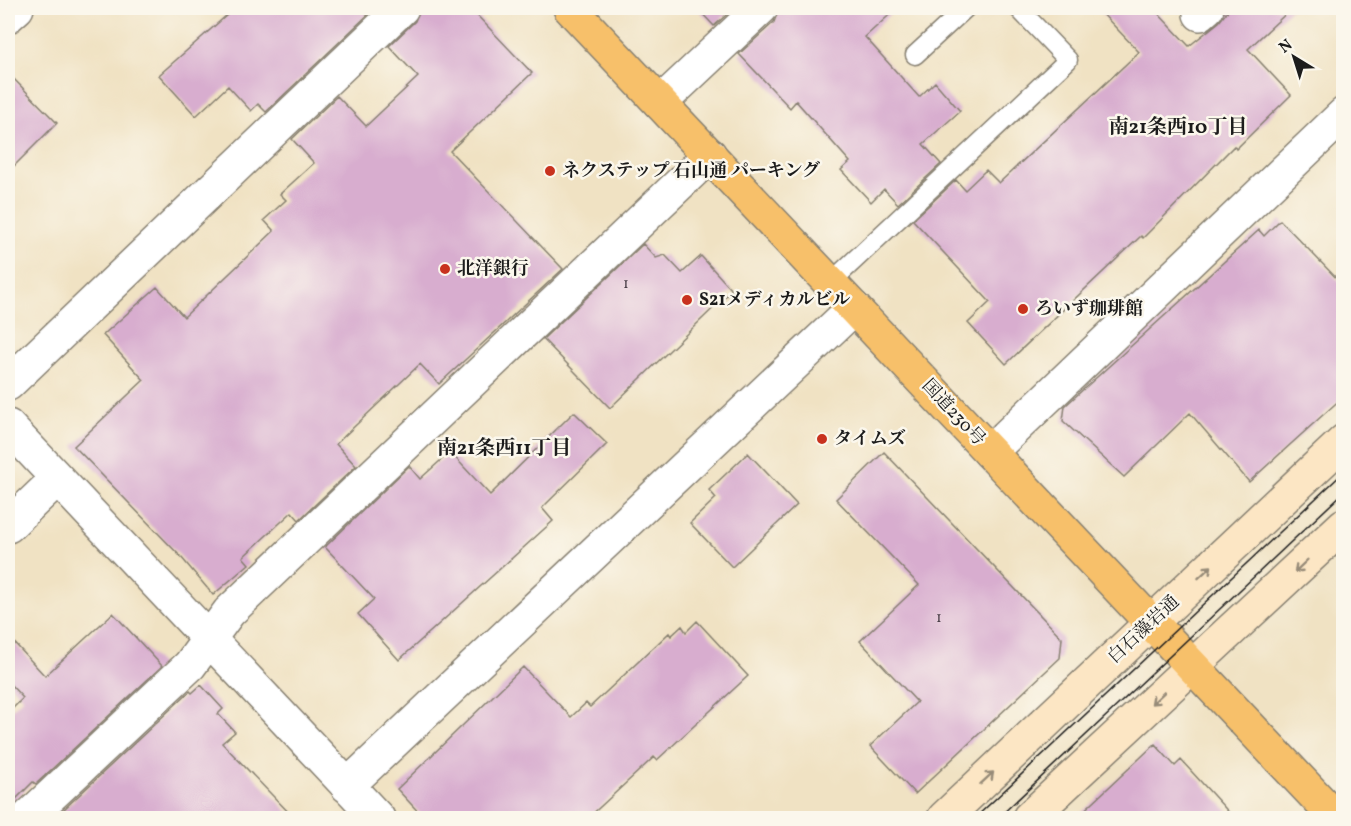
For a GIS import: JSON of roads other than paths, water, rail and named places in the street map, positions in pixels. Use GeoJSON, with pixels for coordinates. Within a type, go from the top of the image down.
{"type":"FeatureCollection","features":[{"type":"Feature","properties":{"kind":"highway","name":"国道230号"},"geometry":{"type":"LineString","coordinates":[[570,8],[1336,819]]}},
{"type":"Feature","properties":{"kind":"main road","name":"白石藻岩通"},"geometry":{"type":"LineString","coordinates":[[944,819],[1344,441]]}},
{"type":"Feature","properties":{"kind":"main road"},"geometry":{"type":"LineString","coordinates":[[1029,819],[1344,525]]}},
{"type":"Feature","properties":{"kind":"street"},"geometry":{"type":"LineString","coordinates":[[8,16],[16,8]]}},
{"type":"Feature","properties":{"kind":"street"},"geometry":{"type":"LineString","coordinates":[[8,384],[402,8]]}},
{"type":"Feature","properties":{"kind":"street"},"geometry":{"type":"LineString","coordinates":[[660,103],[761,8]]}},
{"type":"Feature","properties":{"kind":"street"},"geometry":{"type":"LineString","coordinates":[[990,452],[1344,114]]}},
{"type":"Feature","properties":{"kind":"street"},"geometry":{"type":"LineString","coordinates":[[27,819],[190,665],[237,603],[710,155]]}},
{"type":"Feature","properties":{"kind":"street"},"geometry":{"type":"LineString","coordinates":[[347,786],[854,308]]}},
{"type":"Feature","properties":{"kind":"street"},"geometry":{"type":"LineString","coordinates":[[8,426],[378,819]]}},
{"type":"Feature","properties":{"kind":"street"},"geometry":{"type":"LineString","coordinates":[[8,526],[57,479]]}},
{"type":"Feature","properties":{"kind":"lane"},"geometry":{"type":"LineString","coordinates":[[915,55],[966,8]]}},
{"type":"Feature","properties":{"kind":"lane"},"geometry":{"type":"LineString","coordinates":[[830,283],[1068,60],[1018,8]]}},
{"type":"Feature","properties":{"kind":"tram line"},"geometry":{"type":"LineString","coordinates":[[975,818],[1344,472]]}},
{"type":"Feature","properties":{"kind":"tram line"},"geometry":{"type":"LineString","coordinates":[[998,818],[1344,492]]}},
{"type":"Feature","properties":{"kind":"place","name":"ネクステップ 石山通 パーキング"},"geometry":{"type":"Point","coordinates":[550,171]}},
{"type":"Feature","properties":{"kind":"place","name":"北洋銀行"},"geometry":{"type":"Point","coordinates":[445,269]}},
{"type":"Feature","properties":{"kind":"place","name":"S21メディカルビル"},"geometry":{"type":"Point","coordinates":[687,300]}},
{"type":"Feature","properties":{"kind":"place","name":"ろいず珈琲館"},"geometry":{"type":"Point","coordinates":[1023,309]}},
{"type":"Feature","properties":{"kind":"place","name":"タイムズ"},"geometry":{"type":"Point","coordinates":[822,439]}},
{"type":"Feature","properties":{"kind":"district","name":"南21条西10丁目"},"geometry":{"type":"Point","coordinates":[1178,128]}},
{"type":"Feature","properties":{"kind":"district","name":"南21条西11丁目"},"geometry":{"type":"Point","coordinates":[504,449]}}]}
